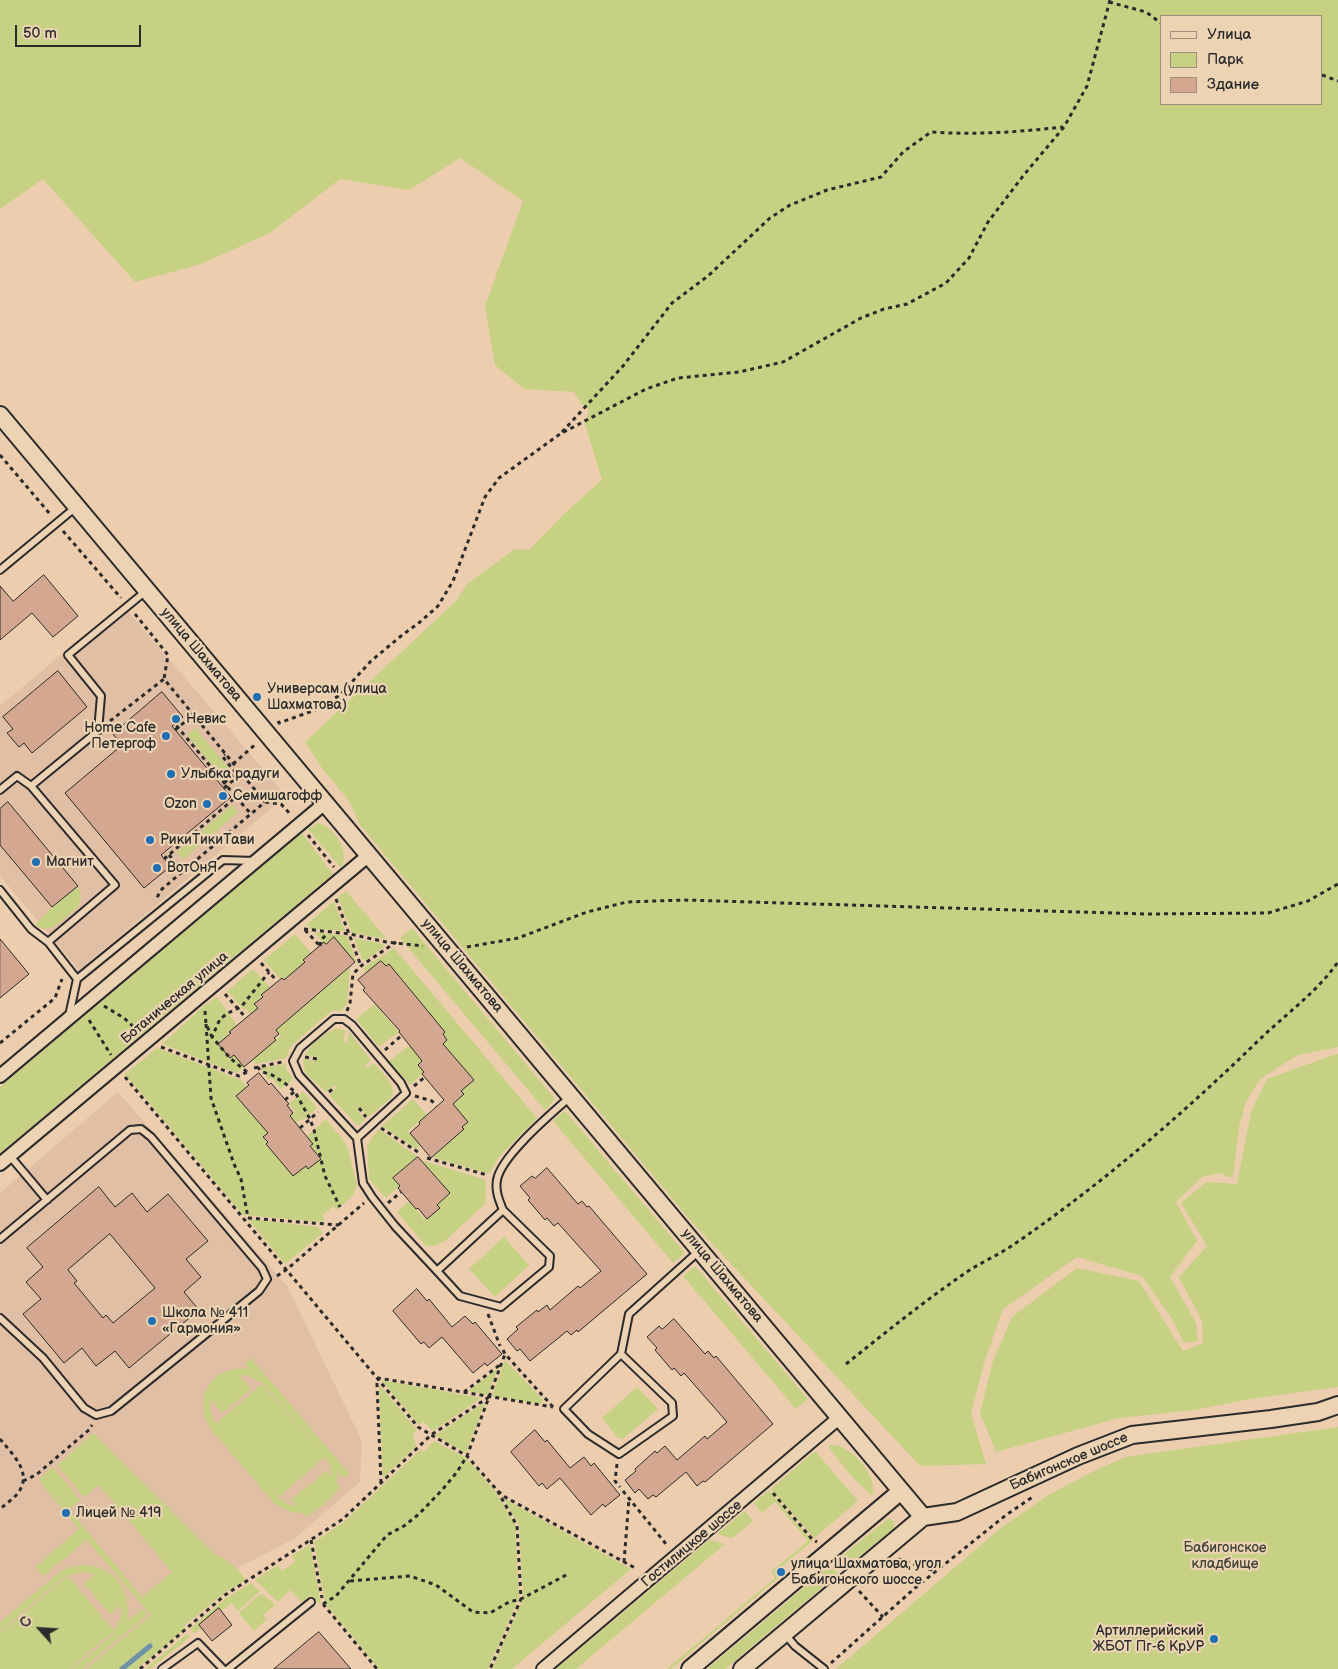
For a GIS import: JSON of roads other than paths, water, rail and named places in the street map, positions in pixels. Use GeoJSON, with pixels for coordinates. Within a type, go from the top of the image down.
{"type":"FeatureCollection","features":[{"type":"Feature","properties":{"kind":"street","name":"улица Шахматова"},"geometry":{"type":"LineString","coordinates":[[0,415],[923,1517]]}},
{"type":"Feature","properties":{"kind":"street"},"geometry":{"type":"LineString","coordinates":[[0,1076],[325,803]]}},
{"type":"Feature","properties":{"kind":"street","name":"Ботаническая улица"},"geometry":{"type":"LineString","coordinates":[[5,1160],[369,855]]}},
{"type":"Feature","properties":{"kind":"street","name":"Бабигонское шоссе"},"geometry":{"type":"LineString","coordinates":[[923,1517],[957,1512],[1078,1456],[1132,1435],[1271,1419],[1318,1412],[1338,1405]]}},
{"type":"Feature","properties":{"kind":"street","name":"Гостилицкое шоссе"},"geometry":{"type":"LineString","coordinates":[[542,1669],[840,1417]]}},
{"type":"Feature","properties":{"kind":"street"},"geometry":{"type":"LineString","coordinates":[[690,1669],[901,1491]]}},
{"type":"Feature","properties":{"kind":"street"},"geometry":{"type":"LineString","coordinates":[[742,1669],[923,1517]]}},
{"type":"Feature","properties":{"kind":"lane"},"geometry":{"type":"LineString","coordinates":[[0,570],[77,507]]}},
{"type":"Feature","properties":{"kind":"lane"},"geometry":{"type":"LineString","coordinates":[[31,786],[98,731],[101,696],[68,655],[147,590]]}},
{"type":"Feature","properties":{"kind":"lane"},"geometry":{"type":"LineString","coordinates":[[0,790],[17,776],[31,786],[115,885],[48,942]]}},
{"type":"Feature","properties":{"kind":"lane"},"geometry":{"type":"LineString","coordinates":[[68,1018],[77,979],[223,860],[256,861]]}},
{"type":"Feature","properties":{"kind":"lane"},"geometry":{"type":"LineString","coordinates":[[0,890],[32,928],[48,942],[77,979]]}},
{"type":"Feature","properties":{"kind":"lane"},"geometry":{"type":"LineString","coordinates":[[357,1138],[370,1120],[406,1093],[401,1083],[352,1025],[344,1019],[334,1019],[300,1048],[293,1061],[299,1075],[357,1138],[363,1183],[395,1226],[460,1296],[501,1307],[548,1267],[550,1256],[503,1210],[497,1195],[497,1178],[505,1161],[545,1119],[571,1096]]}},
{"type":"Feature","properties":{"kind":"lane"},"geometry":{"type":"LineString","coordinates":[[0,1239],[130,1130],[142,1129],[151,1137],[262,1268],[267,1279],[259,1291],[110,1410],[96,1415],[84,1408],[43,1358],[0,1318]]}},
{"type":"Feature","properties":{"kind":"lane"},"geometry":{"type":"LineString","coordinates":[[5,1160],[47,1200]]}},
{"type":"Feature","properties":{"kind":"lane"},"geometry":{"type":"LineString","coordinates":[[437,1271],[503,1210]]}},
{"type":"Feature","properties":{"kind":"lane"},"geometry":{"type":"LineString","coordinates":[[621,1354],[672,1403],[673,1416],[618,1454],[588,1434],[564,1408],[621,1354],[629,1314],[700,1250]]}},
{"type":"Feature","properties":{"kind":"lane"},"geometry":{"type":"LineString","coordinates":[[228,1669],[311,1602]]}},
{"type":"Feature","properties":{"kind":"lane"},"geometry":{"type":"LineString","coordinates":[[784,1633],[795,1646],[825,1669]]}},
{"type":"Feature","properties":{"kind":"lane"},"geometry":{"type":"LineString","coordinates":[[162,1669],[198,1643],[223,1669]]}},
{"type":"Feature","properties":{"kind":"waterway"},"geometry":{"type":"LineString","coordinates":[[122,1669],[150,1646]]}},
{"type":"Feature","properties":{"kind":"place","name":"Универсам (улица Шахматова)"},"geometry":{"type":"Point","coordinates":[257,697]}},
{"type":"Feature","properties":{"kind":"place","name":"Невис"},"geometry":{"type":"Point","coordinates":[176,719]}},
{"type":"Feature","properties":{"kind":"place","name":"Home Cafe Петергоф"},"geometry":{"type":"Point","coordinates":[166,736]}},
{"type":"Feature","properties":{"kind":"place","name":"Улыбка радуги"},"geometry":{"type":"Point","coordinates":[171,774]}},
{"type":"Feature","properties":{"kind":"place","name":"Семишагофф"},"geometry":{"type":"Point","coordinates":[223,796]}},
{"type":"Feature","properties":{"kind":"place","name":"Ozon"},"geometry":{"type":"Point","coordinates":[207,804]}},
{"type":"Feature","properties":{"kind":"place","name":"РикиТикиТави"},"geometry":{"type":"Point","coordinates":[150,840]}},
{"type":"Feature","properties":{"kind":"place","name":"Магнит"},"geometry":{"type":"Point","coordinates":[36,862]}},
{"type":"Feature","properties":{"kind":"place","name":"ВотОнЯ"},"geometry":{"type":"Point","coordinates":[157,868]}},
{"type":"Feature","properties":{"kind":"place","name":"Школа № 411 «Гармония»"},"geometry":{"type":"Point","coordinates":[152,1321]}},
{"type":"Feature","properties":{"kind":"place","name":"Лицей № 419"},"geometry":{"type":"Point","coordinates":[66,1513]}},
{"type":"Feature","properties":{"kind":"place","name":"улица Шахматова, угол Бабигонского шоссе"},"geometry":{"type":"Point","coordinates":[781,1572]}},
{"type":"Feature","properties":{"kind":"place","name":"Артиллерийский ЖБОТ Пг-6 КрУР"},"geometry":{"type":"Point","coordinates":[1214,1639]}},
{"type":"Feature","properties":{"kind":"park label","name":"Бабигонское кладбище"},"geometry":{"type":"Point","coordinates":[1225,1556]}}]}
